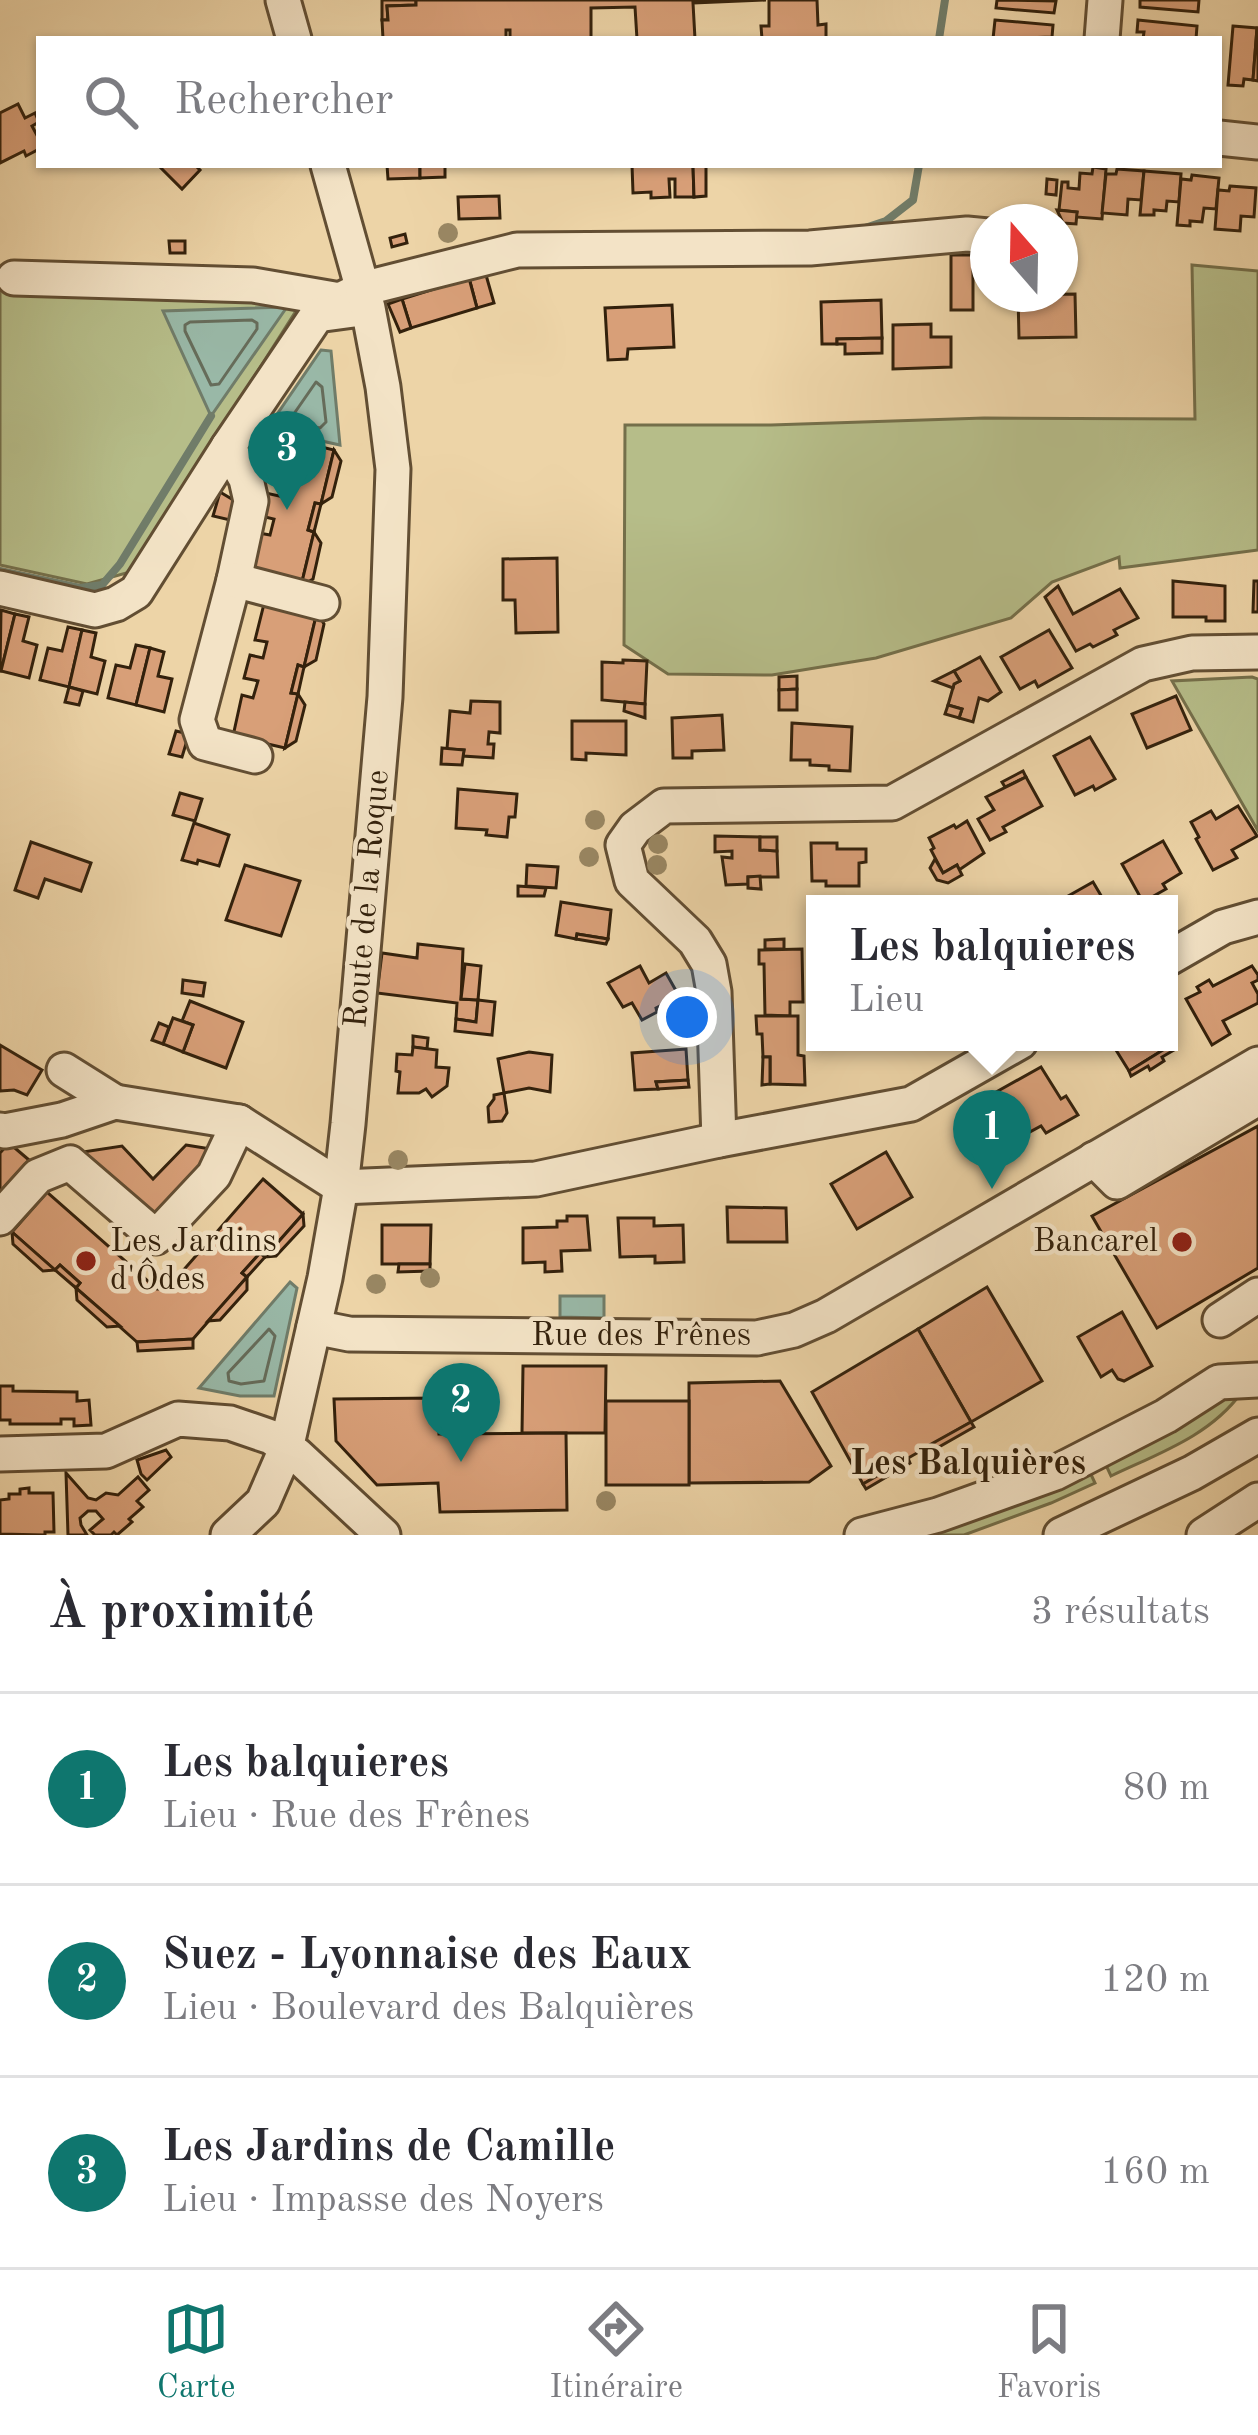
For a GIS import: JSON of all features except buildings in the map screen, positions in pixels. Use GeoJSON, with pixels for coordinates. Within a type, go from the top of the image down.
{"type":"FeatureCollection","features":[{"type":"Feature","properties":{"kind":"street"},"geometry":{"type":"LineString","coordinates":[[284,0],[293,36]]}},
{"type":"Feature","properties":{"kind":"street"},"geometry":{"type":"LineString","coordinates":[[1102,36],[1105,0]]}},
{"type":"Feature","properties":{"kind":"street"},"geometry":{"type":"LineString","coordinates":[[1222,138],[1258,142]]}},
{"type":"Feature","properties":{"kind":"street","name":"Route de la Roque"},"geometry":{"type":"LineString","coordinates":[[228,1535],[264,1519],[286,1449],[341,1187],[385,697],[393,470],[365,298],[329,168]]}},
{"type":"Feature","properties":{"kind":"street"},"geometry":{"type":"LineString","coordinates":[[0,588],[94,610],[136,592],[317,315],[517,250],[810,248],[970,234]]}},
{"type":"Feature","properties":{"kind":"street"},"geometry":{"type":"LineString","coordinates":[[14,278],[253,286],[340,299],[365,298]]}},
{"type":"Feature","properties":{"kind":"street"},"geometry":{"type":"LineString","coordinates":[[228,447],[246,479],[251,501],[197,720],[206,743],[255,756]]}},
{"type":"Feature","properties":{"kind":"street"},"geometry":{"type":"LineString","coordinates":[[234,580],[322,603]]}},
{"type":"Feature","properties":{"kind":"street"},"geometry":{"type":"LineString","coordinates":[[719,1140],[709,964],[695,941],[632,881],[623,844],[635,828],[664,806],[892,803],[1143,664],[1192,652],[1258,652]]}},
{"type":"Feature","properties":{"kind":"street"},"geometry":{"type":"LineString","coordinates":[[1178,953],[1223,927],[1258,917]]}},
{"type":"Feature","properties":{"kind":"street"},"geometry":{"type":"LineString","coordinates":[[64,1070],[115,1102],[238,1122],[341,1187],[536,1179],[911,1104],[1004,1051]]}},
{"type":"Feature","properties":{"kind":"street","name":"Rue des Frênes"},"geometry":{"type":"LineString","coordinates":[[314,1327],[350,1334],[757,1338],[794,1330],[826,1316],[1258,1064]]}},
{"type":"Feature","properties":{"kind":"street"},"geometry":{"type":"LineString","coordinates":[[1094,1160],[1117,1182],[1258,1098]]}},
{"type":"Feature","properties":{"kind":"street"},"geometry":{"type":"LineString","coordinates":[[0,1130],[62,1120],[115,1102]]}},
{"type":"Feature","properties":{"kind":"street"},"geometry":{"type":"LineString","coordinates":[[0,1218],[38,1176],[70,1163],[156,1237],[214,1175],[238,1122]]}},
{"type":"Feature","properties":{"kind":"street"},"geometry":{"type":"LineString","coordinates":[[1220,1320],[1258,1295]]}},
{"type":"Feature","properties":{"kind":"street"},"geometry":{"type":"LineString","coordinates":[[862,1535],[938,1515],[1055,1472],[1166,1416],[1219,1382],[1258,1381]]}},
{"type":"Feature","properties":{"kind":"street"},"geometry":{"type":"LineString","coordinates":[[0,1454],[106,1450],[178,1419],[230,1423],[271,1437],[318,1472],[382,1535]]}},
{"type":"Feature","properties":{"kind":"street"},"geometry":{"type":"LineString","coordinates":[[1061,1535],[1192,1473],[1258,1435]]}},
{"type":"Feature","properties":{"kind":"street"},"geometry":{"type":"LineString","coordinates":[[1204,1535],[1258,1500]]}},
{"type":"Feature","properties":{"kind":"green space"},"geometry":{"type":"Polygon","coordinates":[[[1192,265],[1258,271],[1258,550],[1120,568],[1119,557],[1052,582],[1011,618],[876,658],[772,675],[668,674],[624,645],[625,425],[1195,419],[1192,265]]]}},
{"type":"Feature","properties":{"kind":"green space"},"geometry":{"type":"Polygon","coordinates":[[[0,288],[301,303],[130,572],[87,584],[0,565],[0,288]]]}},
{"type":"Feature","properties":{"kind":"green space"},"geometry":{"type":"Polygon","coordinates":[[[1258,679],[1258,831],[1172,681],[1258,679]]]}},
{"type":"Feature","properties":{"kind":"green space"},"geometry":{"type":"Polygon","coordinates":[[[1241,1393],[1198,1432],[1111,1476],[1104,1461],[1225,1396],[1241,1393]]]}},
{"type":"Feature","properties":{"kind":"green space"},"geometry":{"type":"Polygon","coordinates":[[[1088,1468],[1095,1483],[1051,1503],[964,1535],[911,1535],[1088,1468]]]}},
{"type":"Feature","properties":{"kind":"water"},"geometry":{"type":"Polygon","coordinates":[[[287,307],[211,416],[163,311],[287,307]]]}},
{"type":"Feature","properties":{"kind":"water"},"geometry":{"type":"Polygon","coordinates":[[[321,350],[331,351],[340,445],[267,429],[321,350]]]}},
{"type":"Feature","properties":{"kind":"water"},"geometry":{"type":"Polygon","coordinates":[[[290,1282],[297,1288],[274,1396],[240,1396],[199,1388],[290,1282]]]}},
{"type":"Feature","properties":{"kind":"water"},"geometry":{"type":"Polygon","coordinates":[[[560,1296],[604,1296],[604,1318],[560,1317],[560,1296]]]}},
{"type":"Feature","properties":{"kind":"waterway"},"geometry":{"type":"LineString","coordinates":[[939,36],[945,0]]}},
{"type":"Feature","properties":{"kind":"waterway"},"geometry":{"type":"LineString","coordinates":[[862,229],[886,221],[913,200],[918,168]]}},
{"type":"Feature","properties":{"kind":"waterway"},"geometry":{"type":"LineString","coordinates":[[0,571],[80,588],[102,585],[120,564],[211,416]]}},
{"type":"Feature","properties":{"kind":"place","name":"Les Jardins de Camille"},"geometry":{"type":"Point","coordinates":[287,510]}},
{"type":"Feature","properties":{"kind":"place","name":"Les balquieres"},"geometry":{"type":"Point","coordinates":[992,1189]}},
{"type":"Feature","properties":{"kind":"place","name":"Bancarel"},"geometry":{"type":"Point","coordinates":[1182,1242]}},
{"type":"Feature","properties":{"kind":"place","name":"Les Jardins d'Ôdes"},"geometry":{"type":"Point","coordinates":[86,1261]}},
{"type":"Feature","properties":{"kind":"place","name":"Suez - Lyonnaise des Eaux"},"geometry":{"type":"Point","coordinates":[461,1462]}},
{"type":"Feature","properties":{"kind":"district","name":"Les Balquières"},"geometry":{"type":"Point","coordinates":[968,1465]}}]}
